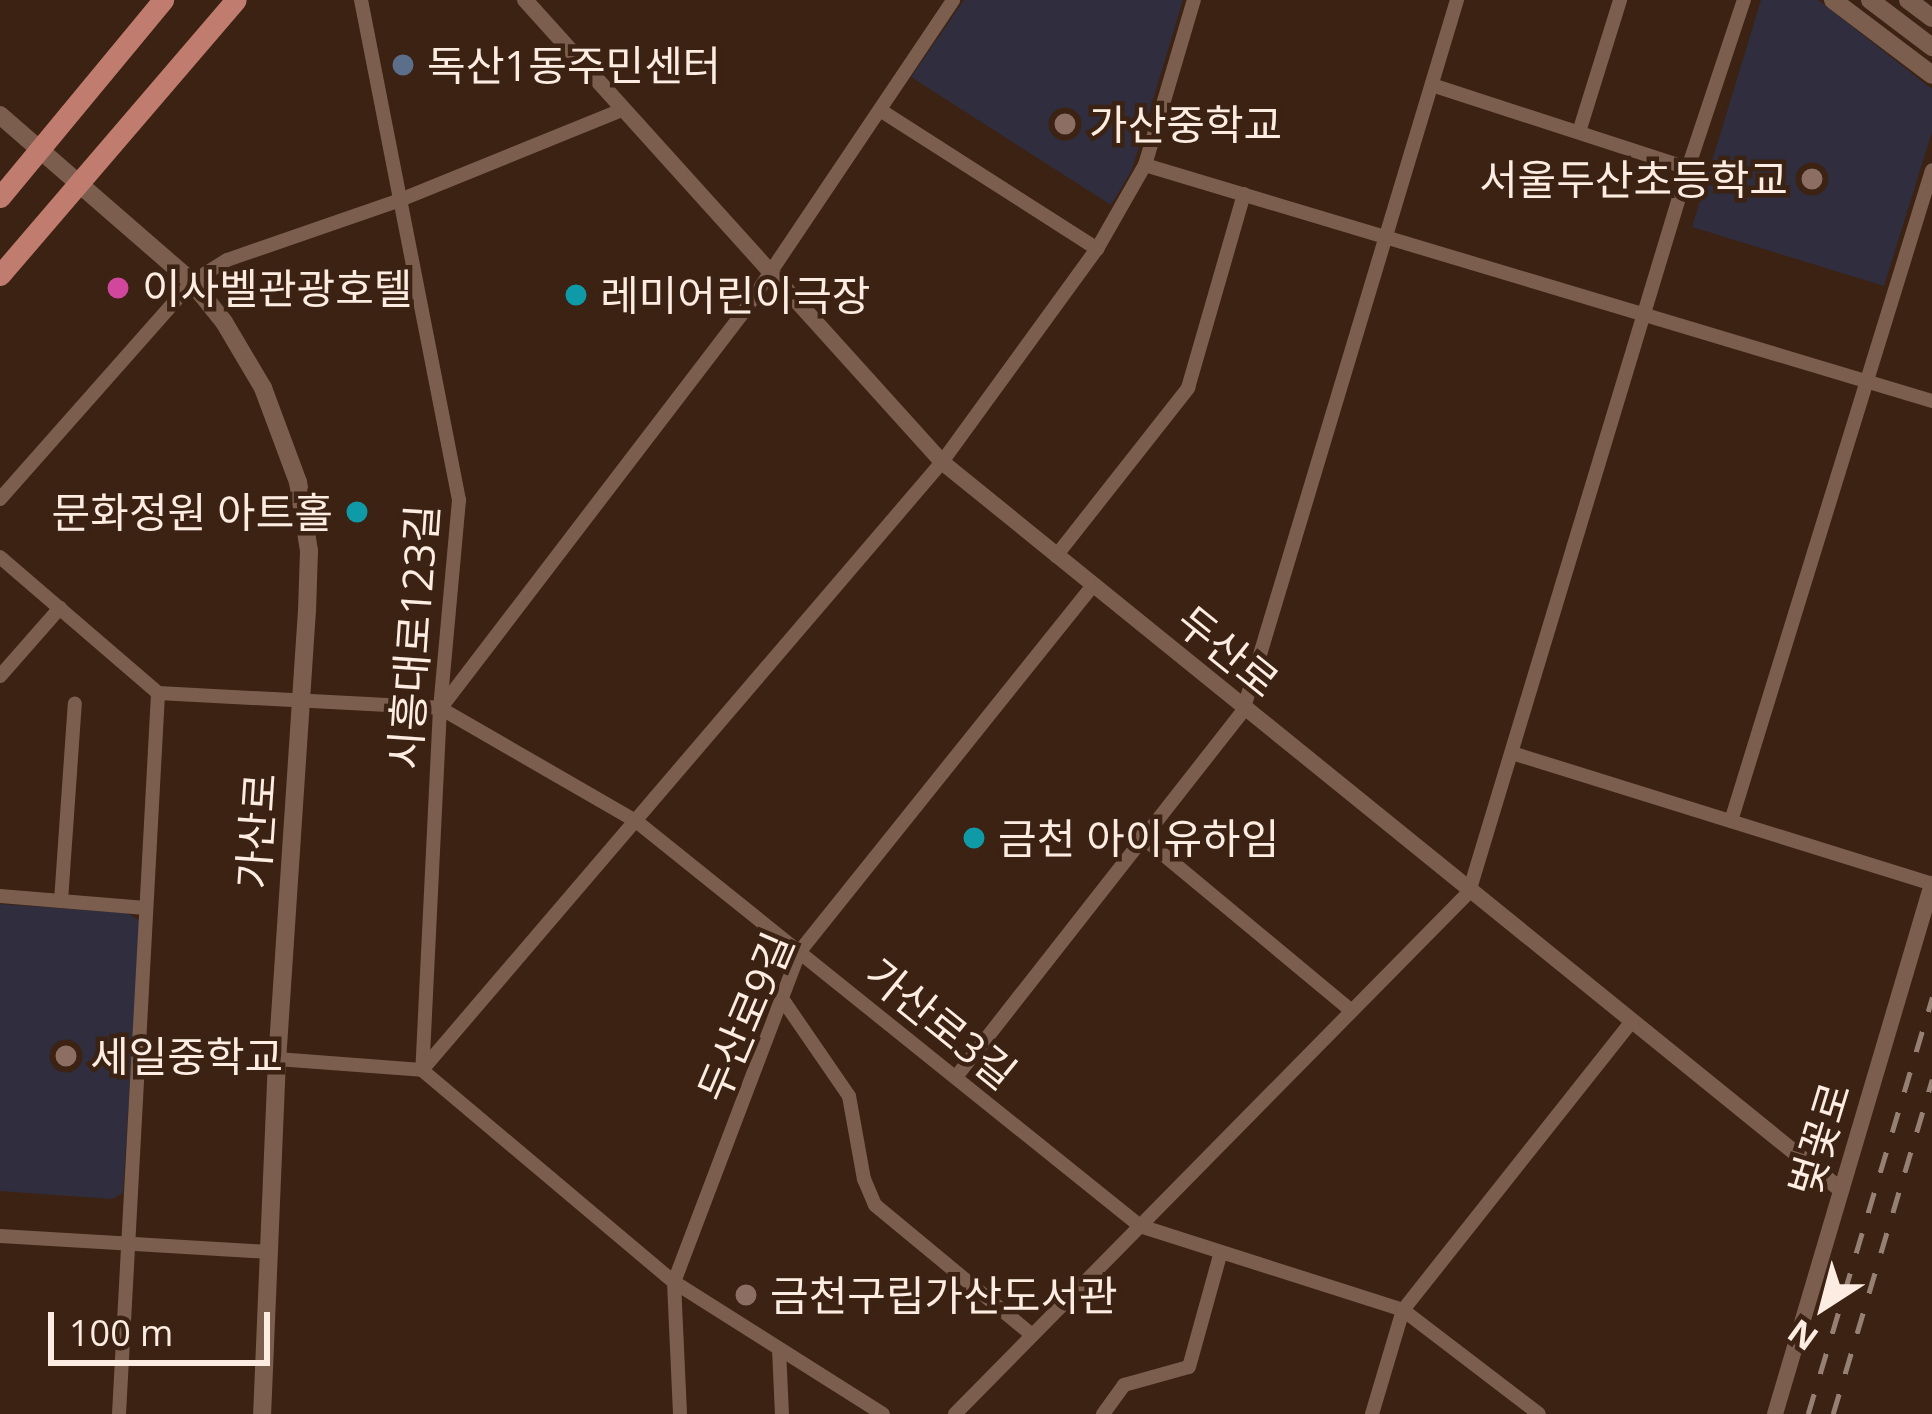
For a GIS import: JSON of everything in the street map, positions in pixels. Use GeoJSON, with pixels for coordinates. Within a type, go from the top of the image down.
{"type":"FeatureCollection","features":[{"type":"Feature","properties":{"kind":"main road"},"geometry":{"type":"LineString","coordinates":[[0,197],[163,0]]}},
{"type":"Feature","properties":{"kind":"main road"},"geometry":{"type":"LineString","coordinates":[[0,275],[236,0]]}},
{"type":"Feature","properties":{"kind":"main road"},"geometry":{"type":"LineString","coordinates":[[1833,0],[1932,75]]}},
{"type":"Feature","properties":{"kind":"main road"},"geometry":{"type":"LineString","coordinates":[[1870,0],[1932,47]]}},
{"type":"Feature","properties":{"kind":"main road"},"geometry":{"type":"LineString","coordinates":[[1908,0],[1932,19]]}},
{"type":"Feature","properties":{"kind":"main road","name":"가산로"},"geometry":{"type":"LineString","coordinates":[[0,115],[192,282],[224,322],[263,388],[298,482],[309,550],[277,1059],[262,1414]]}},
{"type":"Feature","properties":{"kind":"street","name":"시흥대로123길"},"geometry":{"type":"LineString","coordinates":[[362,0],[459,500],[440,708],[422,1070]]}},
{"type":"Feature","properties":{"kind":"street","name":"두산로"},"geometry":{"type":"LineString","coordinates":[[525,0],[942,462],[1243,711],[1841,1190]]}},
{"type":"Feature","properties":{"kind":"street"},"geometry":{"type":"LineString","coordinates":[[440,708],[772,273],[953,0]]}},
{"type":"Feature","properties":{"kind":"street"},"geometry":{"type":"LineString","coordinates":[[422,1070],[942,462],[1097,249],[1144,165],[1194,0]]}},
{"type":"Feature","properties":{"kind":"street"},"geometry":{"type":"LineString","coordinates":[[1579,132],[1621,0]]}},
{"type":"Feature","properties":{"kind":"street"},"geometry":{"type":"LineString","coordinates":[[959,1412],[1469,892],[1688,168],[1744,0]]}},
{"type":"Feature","properties":{"kind":"street"},"geometry":{"type":"LineString","coordinates":[[956,1077],[1243,711],[1432,85],[1452,1]]}},
{"type":"Feature","properties":{"kind":"street"},"geometry":{"type":"LineString","coordinates":[[1432,85],[1688,168]]}},
{"type":"Feature","properties":{"kind":"street"},"geometry":{"type":"LineString","coordinates":[[0,499],[192,282],[227,260],[400,200],[624,109]]}},
{"type":"Feature","properties":{"kind":"street"},"geometry":{"type":"LineString","coordinates":[[880,110],[1097,249]]}},
{"type":"Feature","properties":{"kind":"street"},"geometry":{"type":"LineString","coordinates":[[1144,165],[1932,401]]}},
{"type":"Feature","properties":{"kind":"street"},"geometry":{"type":"LineString","coordinates":[[1731,821],[1932,170]]}},
{"type":"Feature","properties":{"kind":"street"},"geometry":{"type":"LineString","coordinates":[[1056,556],[1188,388],[1244,194]]}},
{"type":"Feature","properties":{"kind":"street"},"geometry":{"type":"LineString","coordinates":[[0,557],[158,693],[119,1414]]}},
{"type":"Feature","properties":{"kind":"street","name":"두산로9길"},"geometry":{"type":"LineString","coordinates":[[680,1414],[674,1282],[800,951],[1092,586]]}},
{"type":"Feature","properties":{"kind":"street"},"geometry":{"type":"LineString","coordinates":[[0,676],[60,608]]}},
{"type":"Feature","properties":{"kind":"street","name":"가산로3길"},"geometry":{"type":"LineString","coordinates":[[158,693],[440,708],[636,821],[1140,1226],[1403,1310],[1539,1414]]}},
{"type":"Feature","properties":{"kind":"street"},"geometry":{"type":"LineString","coordinates":[[61,901],[75,703]]}},
{"type":"Feature","properties":{"kind":"street"},"geometry":{"type":"LineString","coordinates":[[1512,753],[1932,884]]}},
{"type":"Feature","properties":{"kind":"street"},"geometry":{"type":"LineString","coordinates":[[1141,836],[1352,1011]]}},
{"type":"Feature","properties":{"kind":"street","name":"벚꽃로"},"geometry":{"type":"LineString","coordinates":[[1775,1414],[1932,884]]}},
{"type":"Feature","properties":{"kind":"street"},"geometry":{"type":"LineString","coordinates":[[0,896],[146,908]]}},
{"type":"Feature","properties":{"kind":"street"},"geometry":{"type":"LineString","coordinates":[[783,1000],[849,1096],[864,1179],[875,1205],[1032,1335]]}},
{"type":"Feature","properties":{"kind":"street"},"geometry":{"type":"LineString","coordinates":[[1372,1414],[1403,1310],[1631,1022]]}},
{"type":"Feature","properties":{"kind":"street"},"geometry":{"type":"LineString","coordinates":[[277,1059],[422,1070],[674,1282],[883,1414]]}},
{"type":"Feature","properties":{"kind":"street"},"geometry":{"type":"LineString","coordinates":[[0,1236],[269,1252]]}},
{"type":"Feature","properties":{"kind":"street"},"geometry":{"type":"LineString","coordinates":[[1102,1414],[1124,1385],[1190,1367],[1220,1252]]}},
{"type":"Feature","properties":{"kind":"street"},"geometry":{"type":"LineString","coordinates":[[779,1349],[782,1414]]}},
{"type":"Feature","properties":{"kind":"shaded area","name":"가산중학교"},"geometry":{"type":"Polygon","coordinates":[[[964,0],[1183,0],[1132,170],[1111,205],[911,77],[964,0]]]}},
{"type":"Feature","properties":{"kind":"shaded area","name":"서울두산초등학교"},"geometry":{"type":"Polygon","coordinates":[[[1761,0],[1818,0],[1932,89],[1932,132],[1884,286],[1692,227],[1761,0]]]}},
{"type":"Feature","properties":{"kind":"shaded area","name":"세일중학교"},"geometry":{"type":"Polygon","coordinates":[[[0,904],[127,913],[140,921],[123,1193],[112,1199],[0,1191],[0,904]]]}},
{"type":"Feature","properties":{"kind":"railway"},"geometry":{"type":"LineString","coordinates":[[1808,1414],[1932,997]]}},
{"type":"Feature","properties":{"kind":"railway"},"geometry":{"type":"LineString","coordinates":[[1833,1414],[1932,1079]]}},
{"type":"Feature","properties":{"kind":"place","name":"독산1동주민센터"},"geometry":{"type":"Point","coordinates":[403,65]}},
{"type":"Feature","properties":{"kind":"place","name":"가산중학교"},"geometry":{"type":"Point","coordinates":[1065,124]}},
{"type":"Feature","properties":{"kind":"place","name":"서울두산초등학교"},"geometry":{"type":"Point","coordinates":[1812,179]}},
{"type":"Feature","properties":{"kind":"place","name":"이사벨관광호텔"},"geometry":{"type":"Point","coordinates":[118,288]}},
{"type":"Feature","properties":{"kind":"place","name":"레미어린이극장"},"geometry":{"type":"Point","coordinates":[576,295]}},
{"type":"Feature","properties":{"kind":"place","name":"문화정원 아트홀"},"geometry":{"type":"Point","coordinates":[357,512]}},
{"type":"Feature","properties":{"kind":"place","name":"금천 아이유하임"},"geometry":{"type":"Point","coordinates":[974,838]}},
{"type":"Feature","properties":{"kind":"place","name":"세일중학교"},"geometry":{"type":"Point","coordinates":[66,1056]}},
{"type":"Feature","properties":{"kind":"place","name":"금천구립가산도서관"},"geometry":{"type":"Point","coordinates":[746,1295]}}]}
